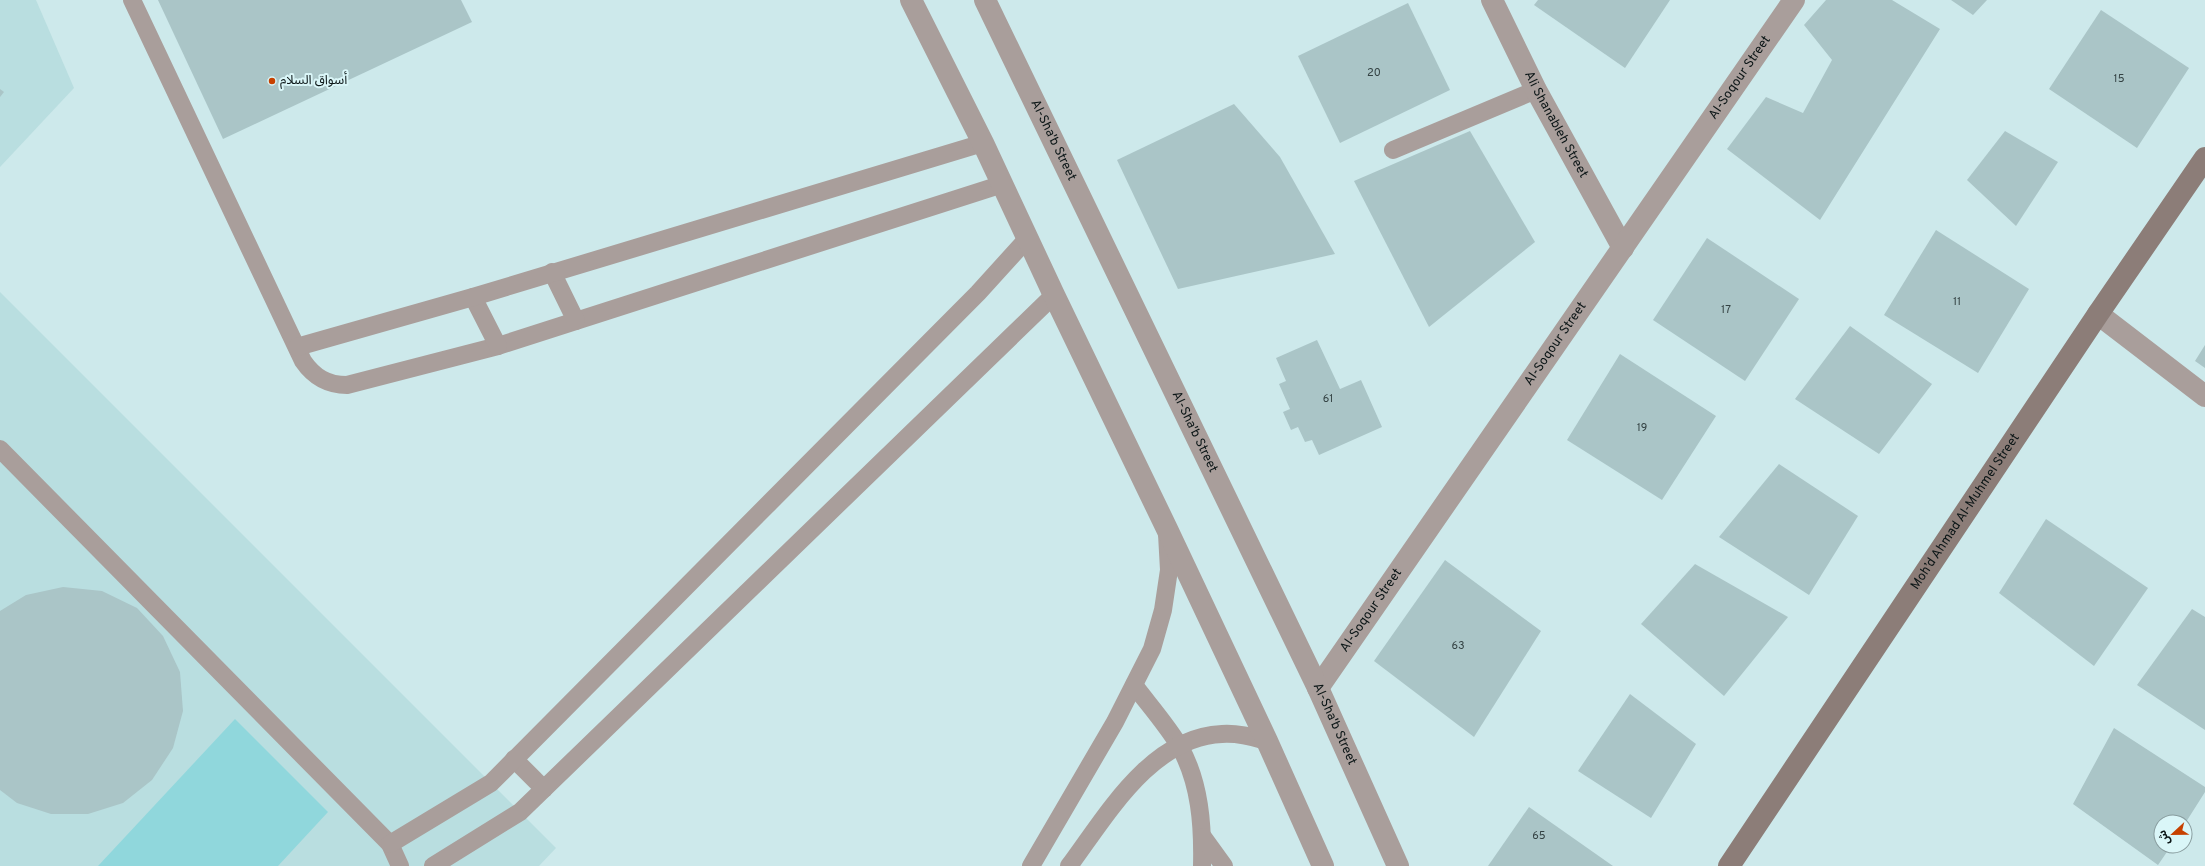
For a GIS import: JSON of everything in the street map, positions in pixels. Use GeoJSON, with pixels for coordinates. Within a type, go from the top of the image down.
{"type":"FeatureCollection","features":[{"type":"Feature","properties":{"kind":"main road","name":"Moh’d Ahmad Al-Muhmel Street"},"geometry":{"type":"LineString","coordinates":[[1729,866],[2098,314],[2205,158]]}},
{"type":"Feature","properties":{"kind":"street"},"geometry":{"type":"LineString","coordinates":[[912,0],[1003,184],[1054,295],[1167,529],[1267,741],[1323,866]]}},
{"type":"Feature","properties":{"kind":"street","name":"Al-Sha'b Street"},"geometry":{"type":"LineString","coordinates":[[985,0],[1318,688],[1398,866]]}},
{"type":"Feature","properties":{"kind":"street","name":"Ali Shanableh Street"},"geometry":{"type":"LineString","coordinates":[[1492,0],[1536,90],[1623,248]]}},
{"type":"Feature","properties":{"kind":"street","name":"Al-Soqour Street"},"geometry":{"type":"LineString","coordinates":[[1318,688],[1794,0]]}},
{"type":"Feature","properties":{"kind":"street"},"geometry":{"type":"LineString","coordinates":[[2098,314],[2205,396]]}},
{"type":"Feature","properties":{"kind":"lane"},"geometry":{"type":"LineString","coordinates":[[132,0],[297,347],[311,373],[327,382],[347,385],[498,346],[1003,184]]}},
{"type":"Feature","properties":{"kind":"lane"},"geometry":{"type":"LineString","coordinates":[[1393,150],[1536,90]]}},
{"type":"Feature","properties":{"kind":"lane"},"geometry":{"type":"LineString","coordinates":[[297,347],[473,297],[983,143]]}},
{"type":"Feature","properties":{"kind":"lane"},"geometry":{"type":"LineString","coordinates":[[390,844],[491,783],[978,293],[1028,239]]}},
{"type":"Feature","properties":{"kind":"lane"},"geometry":{"type":"LineString","coordinates":[[552,272],[576,321]]}},
{"type":"Feature","properties":{"kind":"lane"},"geometry":{"type":"LineString","coordinates":[[433,866],[520,812],[1054,295]]}},
{"type":"Feature","properties":{"kind":"lane"},"geometry":{"type":"LineString","coordinates":[[473,297],[498,346]]}},
{"type":"Feature","properties":{"kind":"lane"},"geometry":{"type":"LineString","coordinates":[[0,449],[390,844],[400,866]]}},
{"type":"Feature","properties":{"kind":"lane"},"geometry":{"type":"LineString","coordinates":[[1031,866],[1134,685],[1152,649],[1163,610],[1169,570],[1167,529]]}},
{"type":"Feature","properties":{"kind":"lane"},"geometry":{"type":"LineString","coordinates":[[1134,685],[1179,746],[1195,785],[1203,837],[1202,866]]}},
{"type":"Feature","properties":{"kind":"lane"},"geometry":{"type":"LineString","coordinates":[[1069,866],[1146,768],[1166,753],[1200,737],[1222,734],[1245,735],[1267,741]]}},
{"type":"Feature","properties":{"kind":"lane"},"geometry":{"type":"LineString","coordinates":[[514,759],[544,789]]}},
{"type":"Feature","properties":{"kind":"lane"},"geometry":{"type":"LineString","coordinates":[[1203,837],[1224,866]]}},
{"type":"Feature","properties":{"kind":"shaded area"},"geometry":{"type":"Polygon","coordinates":[[[0,0],[36,0],[74,88],[0,167],[0,0]]]}},
{"type":"Feature","properties":{"kind":"shaded area"},"geometry":{"type":"Polygon","coordinates":[[[0,292],[556,848],[539,866],[0,866],[0,292]]]}},
{"type":"Feature","properties":{"kind":"shaded area"},"geometry":{"type":"Polygon","coordinates":[[[235,719],[328,812],[278,866],[98,866],[235,719]]]}},
{"type":"Feature","properties":{"kind":"building","name":"أسواق السلام"},"geometry":{"type":"Polygon","coordinates":[[[158,0],[461,0],[472,22],[223,139],[158,0]]]}},
{"type":"Feature","properties":{"kind":"building"},"geometry":{"type":"Polygon","coordinates":[[[1538,0],[1670,0],[1625,68],[1534,5],[1538,0]]]}},
{"type":"Feature","properties":{"kind":"building"},"geometry":{"type":"Polygon","coordinates":[[[1826,0],[1892,0],[1940,29],[1820,220],[1727,149],[1766,97],[1803,113],[1832,60],[1804,25],[1826,0]]]}},
{"type":"Feature","properties":{"kind":"building"},"geometry":{"type":"Polygon","coordinates":[[[1951,0],[1987,0],[1973,15],[1951,0]]]}},
{"type":"Feature","properties":{"kind":"building"},"geometry":{"type":"Polygon","coordinates":[[[1408,3],[1450,90],[1340,143],[1298,56],[1408,3]]]}},
{"type":"Feature","properties":{"kind":"building"},"geometry":{"type":"Polygon","coordinates":[[[2101,10],[2189,68],[2137,148],[2049,89],[2101,10]]]}},
{"type":"Feature","properties":{"kind":"building"},"geometry":{"type":"Polygon","coordinates":[[[0,89],[4,92],[0,97],[0,89]]]}},
{"type":"Feature","properties":{"kind":"building"},"geometry":{"type":"Polygon","coordinates":[[[1234,104],[1280,157],[1335,254],[1178,289],[1117,160],[1234,104]]]}},
{"type":"Feature","properties":{"kind":"building"},"geometry":{"type":"Polygon","coordinates":[[[1470,131],[1535,242],[1429,327],[1354,181],[1470,131]]]}},
{"type":"Feature","properties":{"kind":"building"},"geometry":{"type":"Polygon","coordinates":[[[2005,131],[2058,162],[2016,226],[1967,180],[2005,131]]]}},
{"type":"Feature","properties":{"kind":"building"},"geometry":{"type":"Polygon","coordinates":[[[1936,230],[2029,289],[1978,373],[1884,315],[1936,230]]]}},
{"type":"Feature","properties":{"kind":"building"},"geometry":{"type":"Polygon","coordinates":[[[1707,238],[1799,299],[1745,381],[1653,320],[1707,238]]]}},
{"type":"Feature","properties":{"kind":"building"},"geometry":{"type":"Polygon","coordinates":[[[1850,326],[1932,384],[1879,454],[1795,399],[1850,326]]]}},
{"type":"Feature","properties":{"kind":"building"},"geometry":{"type":"Polygon","coordinates":[[[1317,340],[1340,389],[1361,380],[1382,427],[1319,455],[1312,440],[1305,442],[1298,427],[1291,430],[1283,412],[1290,409],[1279,384],[1286,381],[1276,358],[1317,340]]]}},
{"type":"Feature","properties":{"kind":"building"},"geometry":{"type":"Polygon","coordinates":[[[2205,345],[2205,368],[2195,361],[2205,345]]]}},
{"type":"Feature","properties":{"kind":"building"},"geometry":{"type":"Polygon","coordinates":[[[1620,354],[1716,416],[1662,500],[1567,440],[1620,354]]]}},
{"type":"Feature","properties":{"kind":"building"},"geometry":{"type":"Polygon","coordinates":[[[1779,464],[1858,516],[1809,595],[1719,537],[1779,464]]]}},
{"type":"Feature","properties":{"kind":"building"},"geometry":{"type":"Polygon","coordinates":[[[2046,519],[2148,588],[2094,666],[1999,593],[2046,519]]]}},
{"type":"Feature","properties":{"kind":"building"},"geometry":{"type":"Polygon","coordinates":[[[1445,560],[1541,631],[1474,737],[1374,661],[1445,560]]]}},
{"type":"Feature","properties":{"kind":"building"},"geometry":{"type":"Polygon","coordinates":[[[1695,564],[1788,617],[1724,696],[1641,624],[1695,564]]]}},
{"type":"Feature","properties":{"kind":"building"},"geometry":{"type":"Polygon","coordinates":[[[63,587],[102,591],[137,608],[163,636],[180,672],[183,711],[173,748],[152,780],[123,803],[88,814],[51,814],[17,803],[0,790],[0,611],[26,595],[63,587]]]}},
{"type":"Feature","properties":{"kind":"building"},"geometry":{"type":"Polygon","coordinates":[[[2192,609],[2205,617],[2205,730],[2137,685],[2192,609]]]}},
{"type":"Feature","properties":{"kind":"building"},"geometry":{"type":"Polygon","coordinates":[[[1630,694],[1696,744],[1651,818],[1578,771],[1630,694]]]}},
{"type":"Feature","properties":{"kind":"building"},"geometry":{"type":"Polygon","coordinates":[[[2114,728],[2205,787],[2205,792],[2191,814],[2153,814],[2153,854],[2166,854],[2158,865],[2073,804],[2114,728]]]}},
{"type":"Feature","properties":{"kind":"building"},"geometry":{"type":"Polygon","coordinates":[[[1529,807],[1613,866],[1488,866],[1529,807]]]}},
{"type":"Feature","properties":{"kind":"place","name":"أسواق السلام"},"geometry":{"type":"Point","coordinates":[272,81]}}]}
